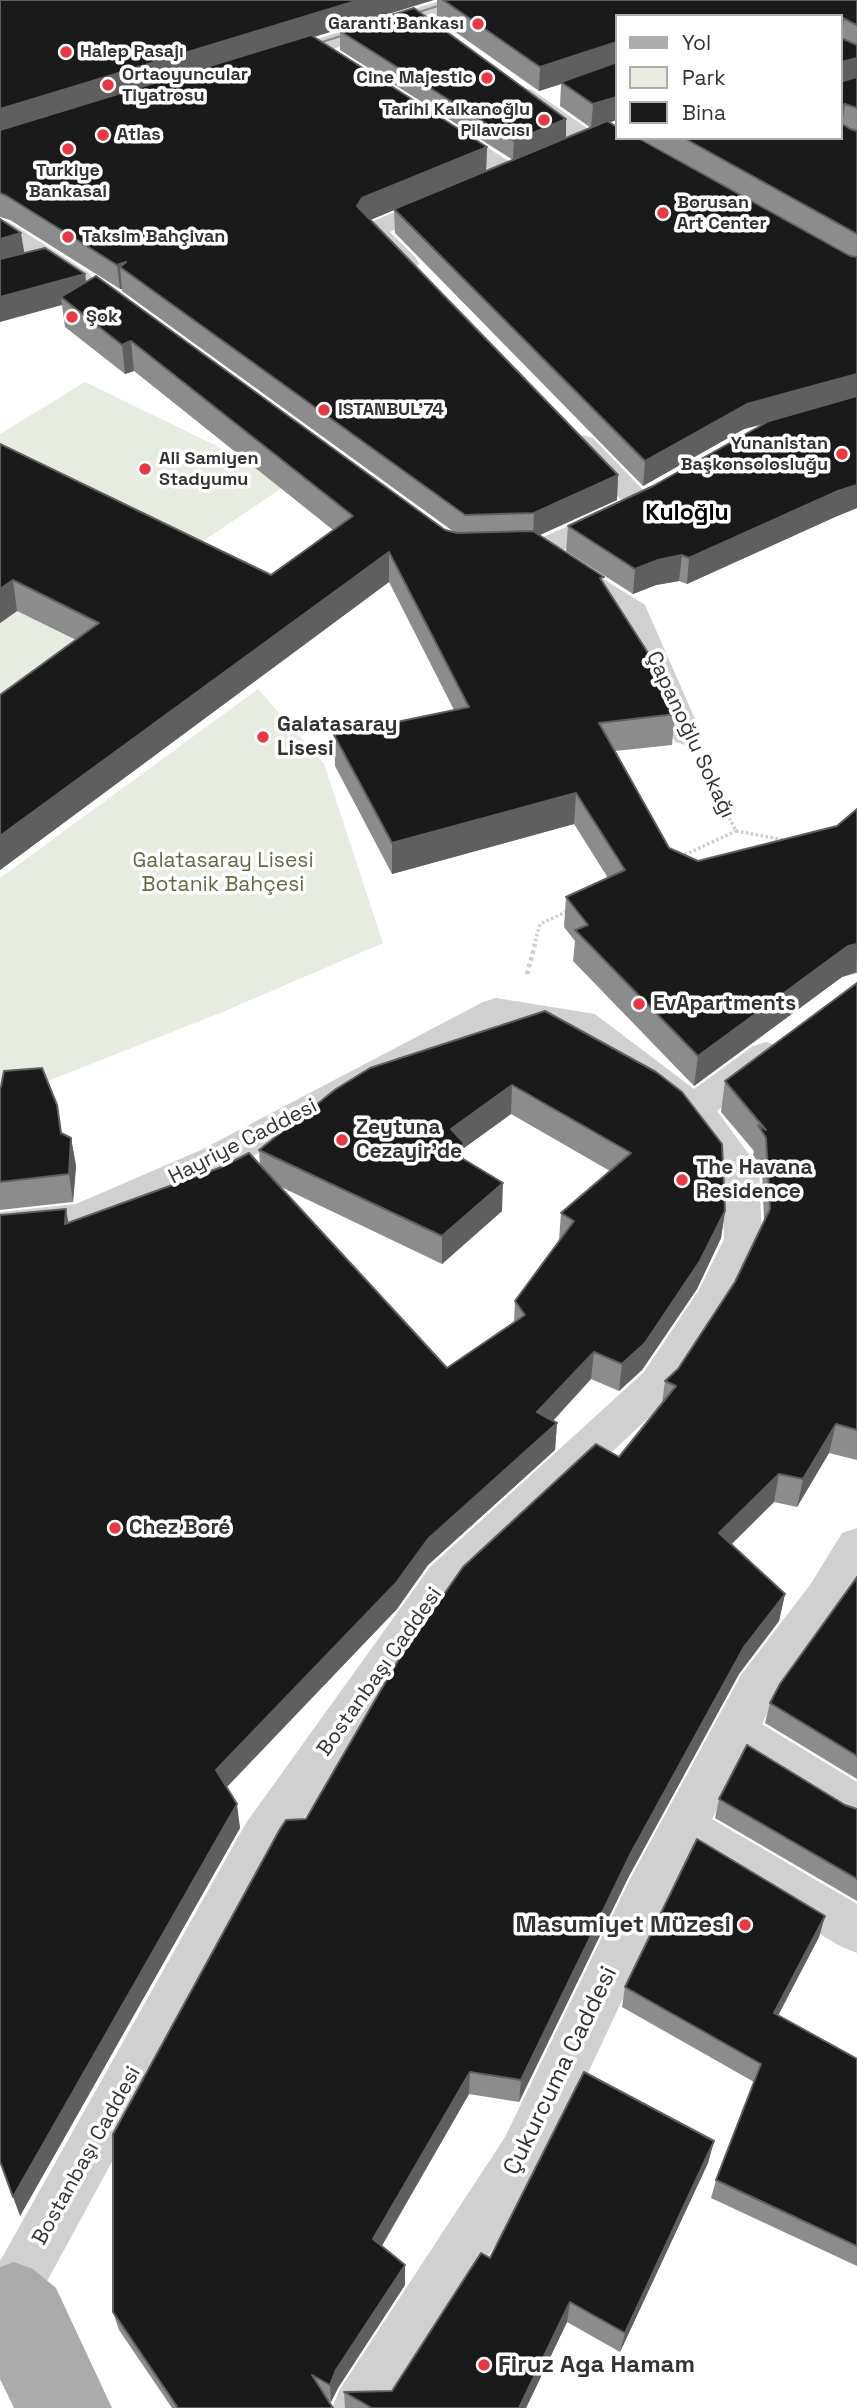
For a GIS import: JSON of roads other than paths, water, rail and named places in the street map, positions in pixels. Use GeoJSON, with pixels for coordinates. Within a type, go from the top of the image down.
{"type":"FeatureCollection","features":[{"type":"Feature","properties":{"kind":"main road"},"geometry":{"type":"LineString","coordinates":[[5,2277],[5,2332],[43,2408]]}},
{"type":"Feature","properties":{"kind":"main road"},"geometry":{"type":"LineString","coordinates":[[5,2277],[37,2308],[85,2408]]}},
{"type":"Feature","properties":{"kind":"street"},"geometry":{"type":"LineString","coordinates":[[249,68],[315,47],[432,16],[467,0]]}},
{"type":"Feature","properties":{"kind":"street"},"geometry":{"type":"LineString","coordinates":[[315,47],[337,61]]}},
{"type":"Feature","properties":{"kind":"street"},"geometry":{"type":"LineString","coordinates":[[503,79],[587,141]]}},
{"type":"Feature","properties":{"kind":"street"},"geometry":{"type":"LineString","coordinates":[[536,103],[559,95]]}},
{"type":"Feature","properties":{"kind":"street"},"geometry":{"type":"LineString","coordinates":[[428,120],[520,167],[484,183]]}},
{"type":"Feature","properties":{"kind":"street"},"geometry":{"type":"LineString","coordinates":[[427,285],[373,230],[460,193]]}},
{"type":"Feature","properties":{"kind":"street"},"geometry":{"type":"LineString","coordinates":[[0,227],[38,264],[98,290]]}},
{"type":"Feature","properties":{"kind":"street"},"geometry":{"type":"LineString","coordinates":[[471,551],[539,550],[651,496],[565,427]]}},
{"type":"Feature","properties":{"kind":"street","name":"Çapanoğlu Sokağı"},"geometry":{"type":"LineString","coordinates":[[539,550],[634,612],[686,735]]}},
{"type":"Feature","properties":{"kind":"street","name":"Hayriye Caddesi"},"geometry":{"type":"LineString","coordinates":[[0,1227],[82,1219],[214,1160],[496,1011],[582,1023],[694,1108]]}},
{"type":"Feature","properties":{"kind":"street"},"geometry":{"type":"LineString","coordinates":[[694,1108],[792,1036]]}},
{"type":"Feature","properties":{"kind":"street","name":"Bostanbaşı Caddesi"},"geometry":{"type":"LineString","coordinates":[[5,2277],[263,1838],[445,1580],[658,1384],[714,1299],[743,1239],[740,1168],[694,1108]]}},
{"type":"Feature","properties":{"kind":"street","name":"Çukurcuma Caddesi"},"geometry":{"type":"LineString","coordinates":[[359,2408],[523,2155],[647,1895],[757,1689],[852,1565]]}},
{"type":"Feature","properties":{"kind":"street"},"geometry":{"type":"LineString","coordinates":[[734,1731],[857,1807]]}},
{"type":"Feature","properties":{"kind":"street"},"geometry":{"type":"LineString","coordinates":[[683,1827],[857,1930]]}},
{"type":"Feature","properties":{"kind":"tram line"},"geometry":{"type":"LineString","coordinates":[[400,18],[457,0]]}},
{"type":"Feature","properties":{"kind":"tram line"},"geometry":{"type":"LineString","coordinates":[[303,48],[357,31]]}},
{"type":"Feature","properties":{"kind":"place","name":"Garanti Bankası"},"geometry":{"type":"Point","coordinates":[478,24]}},
{"type":"Feature","properties":{"kind":"place","name":"Halep Pasajı"},"geometry":{"type":"Point","coordinates":[66,52]}},
{"type":"Feature","properties":{"kind":"place","name":"Cine Majestic"},"geometry":{"type":"Point","coordinates":[487,78]}},
{"type":"Feature","properties":{"kind":"place","name":"Ortaoyuncular Tiyatrosu"},"geometry":{"type":"Point","coordinates":[108,85]}},
{"type":"Feature","properties":{"kind":"place","name":"Tarihi Kalkanoğlu Pilavcısı"},"geometry":{"type":"Point","coordinates":[544,120]}},
{"type":"Feature","properties":{"kind":"place","name":"Atlas"},"geometry":{"type":"Point","coordinates":[103,135]}},
{"type":"Feature","properties":{"kind":"place","name":"Turkiye Bankasai"},"geometry":{"type":"Point","coordinates":[68,149]}},
{"type":"Feature","properties":{"kind":"place","name":"Borusan Art Center"},"geometry":{"type":"Point","coordinates":[663,213]}},
{"type":"Feature","properties":{"kind":"place","name":"Taksim Bahçivan"},"geometry":{"type":"Point","coordinates":[68,237]}},
{"type":"Feature","properties":{"kind":"place","name":"Şok"},"geometry":{"type":"Point","coordinates":[72,317]}},
{"type":"Feature","properties":{"kind":"place","name":"ISTANBUL'74"},"geometry":{"type":"Point","coordinates":[324,410]}},
{"type":"Feature","properties":{"kind":"place","name":"Yunanistan Başkonsolosluğu"},"geometry":{"type":"Point","coordinates":[842,454]}},
{"type":"Feature","properties":{"kind":"place","name":"Ali Samiyen Stadyumu"},"geometry":{"type":"Point","coordinates":[145,469]}},
{"type":"Feature","properties":{"kind":"place","name":"Galatasaray Lisesi"},"geometry":{"type":"Point","coordinates":[263,737]}},
{"type":"Feature","properties":{"kind":"place","name":"EvApartments"},"geometry":{"type":"Point","coordinates":[639,1004]}},
{"type":"Feature","properties":{"kind":"place","name":"Zeytuna Cezayir'de"},"geometry":{"type":"Point","coordinates":[342,1140]}},
{"type":"Feature","properties":{"kind":"place","name":"The Havana Residence"},"geometry":{"type":"Point","coordinates":[682,1180]}},
{"type":"Feature","properties":{"kind":"place","name":"Chez Boré"},"geometry":{"type":"Point","coordinates":[115,1528]}},
{"type":"Feature","properties":{"kind":"place","name":"Masumiyet Müzesi"},"geometry":{"type":"Point","coordinates":[745,1925]}},
{"type":"Feature","properties":{"kind":"place","name":"Firuz Aga Hamam"},"geometry":{"type":"Point","coordinates":[484,2365]}},
{"type":"Feature","properties":{"kind":"district","name":"Kuloğlu"},"geometry":{"type":"Point","coordinates":[687,514]}},
{"type":"Feature","properties":{"kind":"park label","name":"Galatasaray Lisesi Botanik Bahçesi"},"geometry":{"type":"Point","coordinates":[223,873]}}]}
